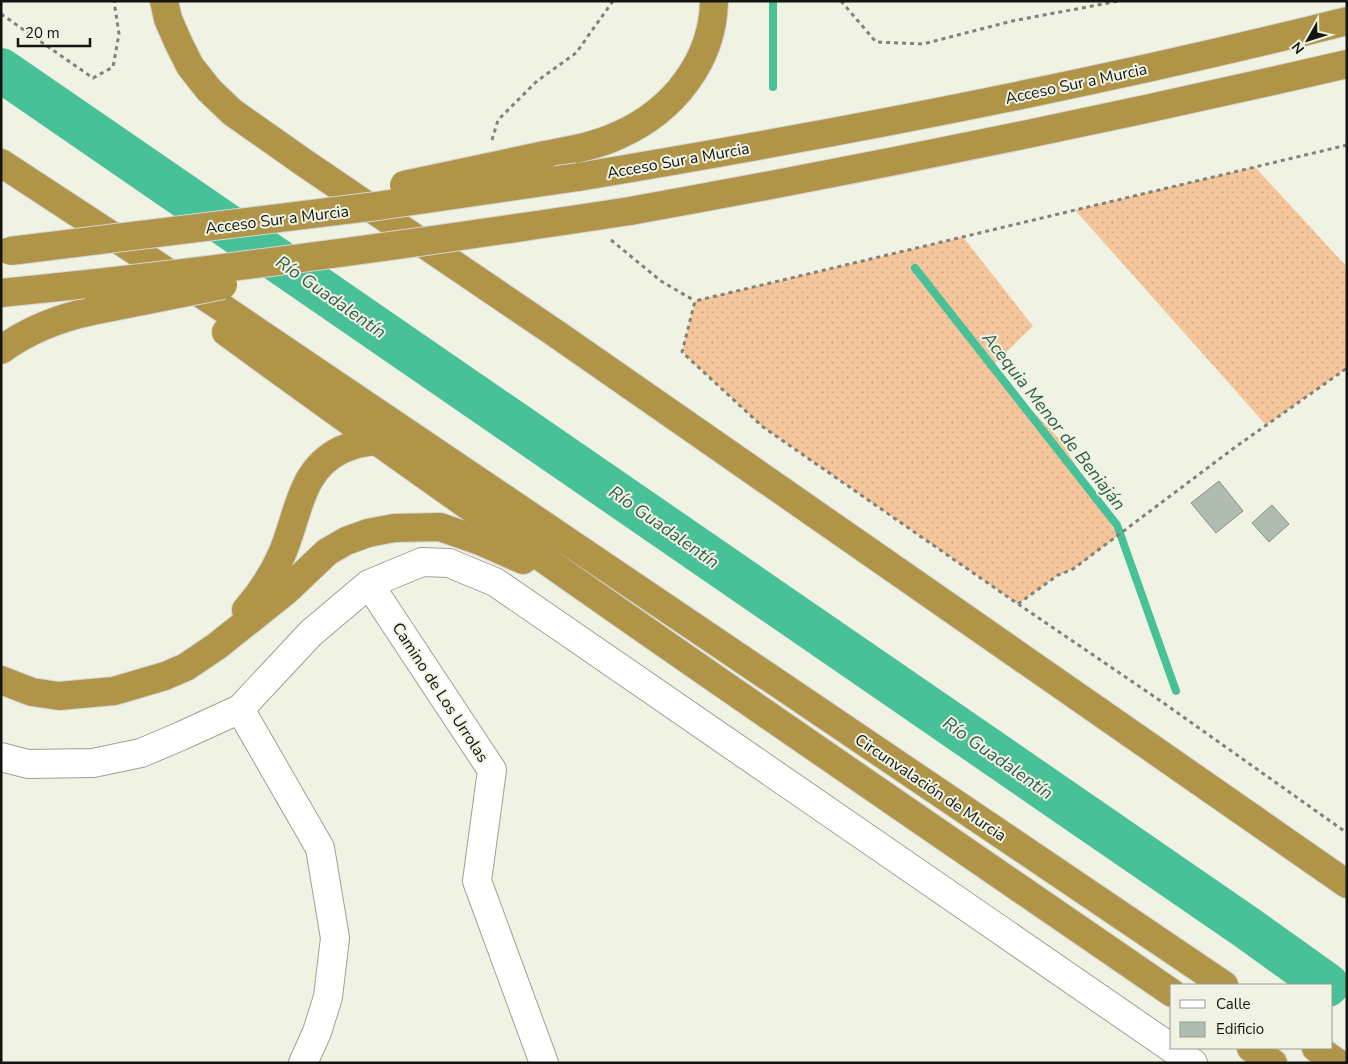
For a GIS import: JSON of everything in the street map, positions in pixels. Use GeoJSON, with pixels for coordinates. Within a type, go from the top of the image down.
{"type":"FeatureCollection","features":[{"type":"Feature","properties":{"kind":"highway"},"geometry":{"type":"LineString","coordinates":[[164,1],[172,27],[190,66],[209,90],[232,112],[556,333],[1347,884]]}},
{"type":"Feature","properties":{"kind":"highway"},"geometry":{"type":"LineString","coordinates":[[184,231],[546,155],[619,136],[641,124],[680,91],[694,71],[706,44],[714,16],[714,1]]}},
{"type":"Feature","properties":{"kind":"highway","name":"Acceso Sur a Murcia"},"geometry":{"type":"LineString","coordinates":[[6,252],[377,206],[578,177],[970,106],[1103,78],[1347,22]]}},
{"type":"Feature","properties":{"kind":"highway"},"geometry":{"type":"LineString","coordinates":[[1,292],[196,272],[630,211],[863,167],[1103,118],[1347,64]]}},
{"type":"Feature","properties":{"kind":"highway"},"geometry":{"type":"LineString","coordinates":[[1,164],[218,327],[622,615]]}},
{"type":"Feature","properties":{"kind":"highway"},"geometry":{"type":"LineString","coordinates":[[1,164],[229,313],[639,588]]}},
{"type":"Feature","properties":{"kind":"highway"},"geometry":{"type":"LineString","coordinates":[[1,350],[37,328],[70,316],[216,287],[376,248]]}},
{"type":"Feature","properties":{"kind":"highway"},"geometry":{"type":"LineString","coordinates":[[217,646],[255,600],[282,556],[306,486],[313,473],[323,461],[335,453],[353,444],[374,440],[412,448],[639,588]]}},
{"type":"Feature","properties":{"kind":"highway"},"geometry":{"type":"LineString","coordinates":[[1,680],[32,692],[59,696],[114,691],[165,676],[186,667],[217,646],[279,597],[327,552],[368,533],[394,528],[440,527],[480,541],[519,558],[622,615]]}},
{"type":"Feature","properties":{"kind":"highway","name":"Circunvalación de Murcia"},"geometry":{"type":"LineString","coordinates":[[639,588],[1223,984]]}},
{"type":"Feature","properties":{"kind":"highway","name":"Circunvalación de Murcia"},"geometry":{"type":"LineString","coordinates":[[622,615],[1170,992]]}},
{"type":"Feature","properties":{"kind":"highway"},"geometry":{"type":"LineString","coordinates":[[1252,1049],[1273,1063]]}},
{"type":"Feature","properties":{"kind":"highway"},"geometry":{"type":"LineString","coordinates":[[1317,1049],[1338,1063]]}},
{"type":"Feature","properties":{"kind":"street"},"geometry":{"type":"LineString","coordinates":[[1,757],[28,764],[93,763],[141,753],[240,709],[311,633],[369,584],[422,562],[449,563],[495,582],[1170,1047]]}},
{"type":"Feature","properties":{"kind":"street","name":"Camino de Los Urrolas"},"geometry":{"type":"LineString","coordinates":[[369,584],[492,770],[477,881],[544,1063]]}},
{"type":"Feature","properties":{"kind":"street"},"geometry":{"type":"LineString","coordinates":[[240,709],[320,848],[335,938],[328,997],[317,1032],[303,1063]]}},
{"type":"Feature","properties":{"kind":"street"},"geometry":{"type":"LineString","coordinates":[[1173,1049],[1193,1063]]}},
{"type":"Feature","properties":{"kind":"path"},"geometry":{"type":"LineString","coordinates":[[1,14],[94,78],[113,67],[119,34],[114,1]]}},
{"type":"Feature","properties":{"kind":"path"},"geometry":{"type":"LineString","coordinates":[[841,1],[876,42],[924,44],[1012,21],[1119,1]]}},
{"type":"Feature","properties":{"kind":"path"},"geometry":{"type":"LineString","coordinates":[[1347,145],[696,301],[682,352],[763,427],[1165,704],[1347,833]]}},
{"type":"Feature","properties":{"kind":"path"},"geometry":{"type":"LineString","coordinates":[[1018,604],[1058,575],[1073,569],[1234,448],[1347,368]]}},
{"type":"Feature","properties":{"kind":"shaded area"},"geometry":{"type":"Polygon","coordinates":[[[1255,167],[1347,267],[1347,368],[1266,425],[1075,210],[1255,167]]]}},
{"type":"Feature","properties":{"kind":"shaded area"},"geometry":{"type":"Polygon","coordinates":[[[963,237],[1033,326],[991,367],[1061,441],[1118,536],[1073,569],[1058,575],[1018,604],[763,427],[682,352],[695,301],[963,237]]]}},
{"type":"Feature","properties":{"kind":"building"},"geometry":{"type":"Polygon","coordinates":[[[1219,481],[1243,511],[1216,533],[1191,503],[1219,481]]]}},
{"type":"Feature","properties":{"kind":"building"},"geometry":{"type":"Polygon","coordinates":[[[1272,505],[1289,524],[1269,542],[1252,523],[1272,505]]]}},
{"type":"Feature","properties":{"kind":"waterway","name":"Acequia Menor de Beniaján"},"geometry":{"type":"LineString","coordinates":[[773,1],[773,87]]}},
{"type":"Feature","properties":{"kind":"waterway","name":"Río Guadalentín"},"geometry":{"type":"LineString","coordinates":[[1,70],[1246,927],[1326,984]]}},
{"type":"Feature","properties":{"kind":"waterway","name":"Acequia Menor de Beniaján"},"geometry":{"type":"LineString","coordinates":[[915,268],[1117,525],[1176,691]]}}]}
